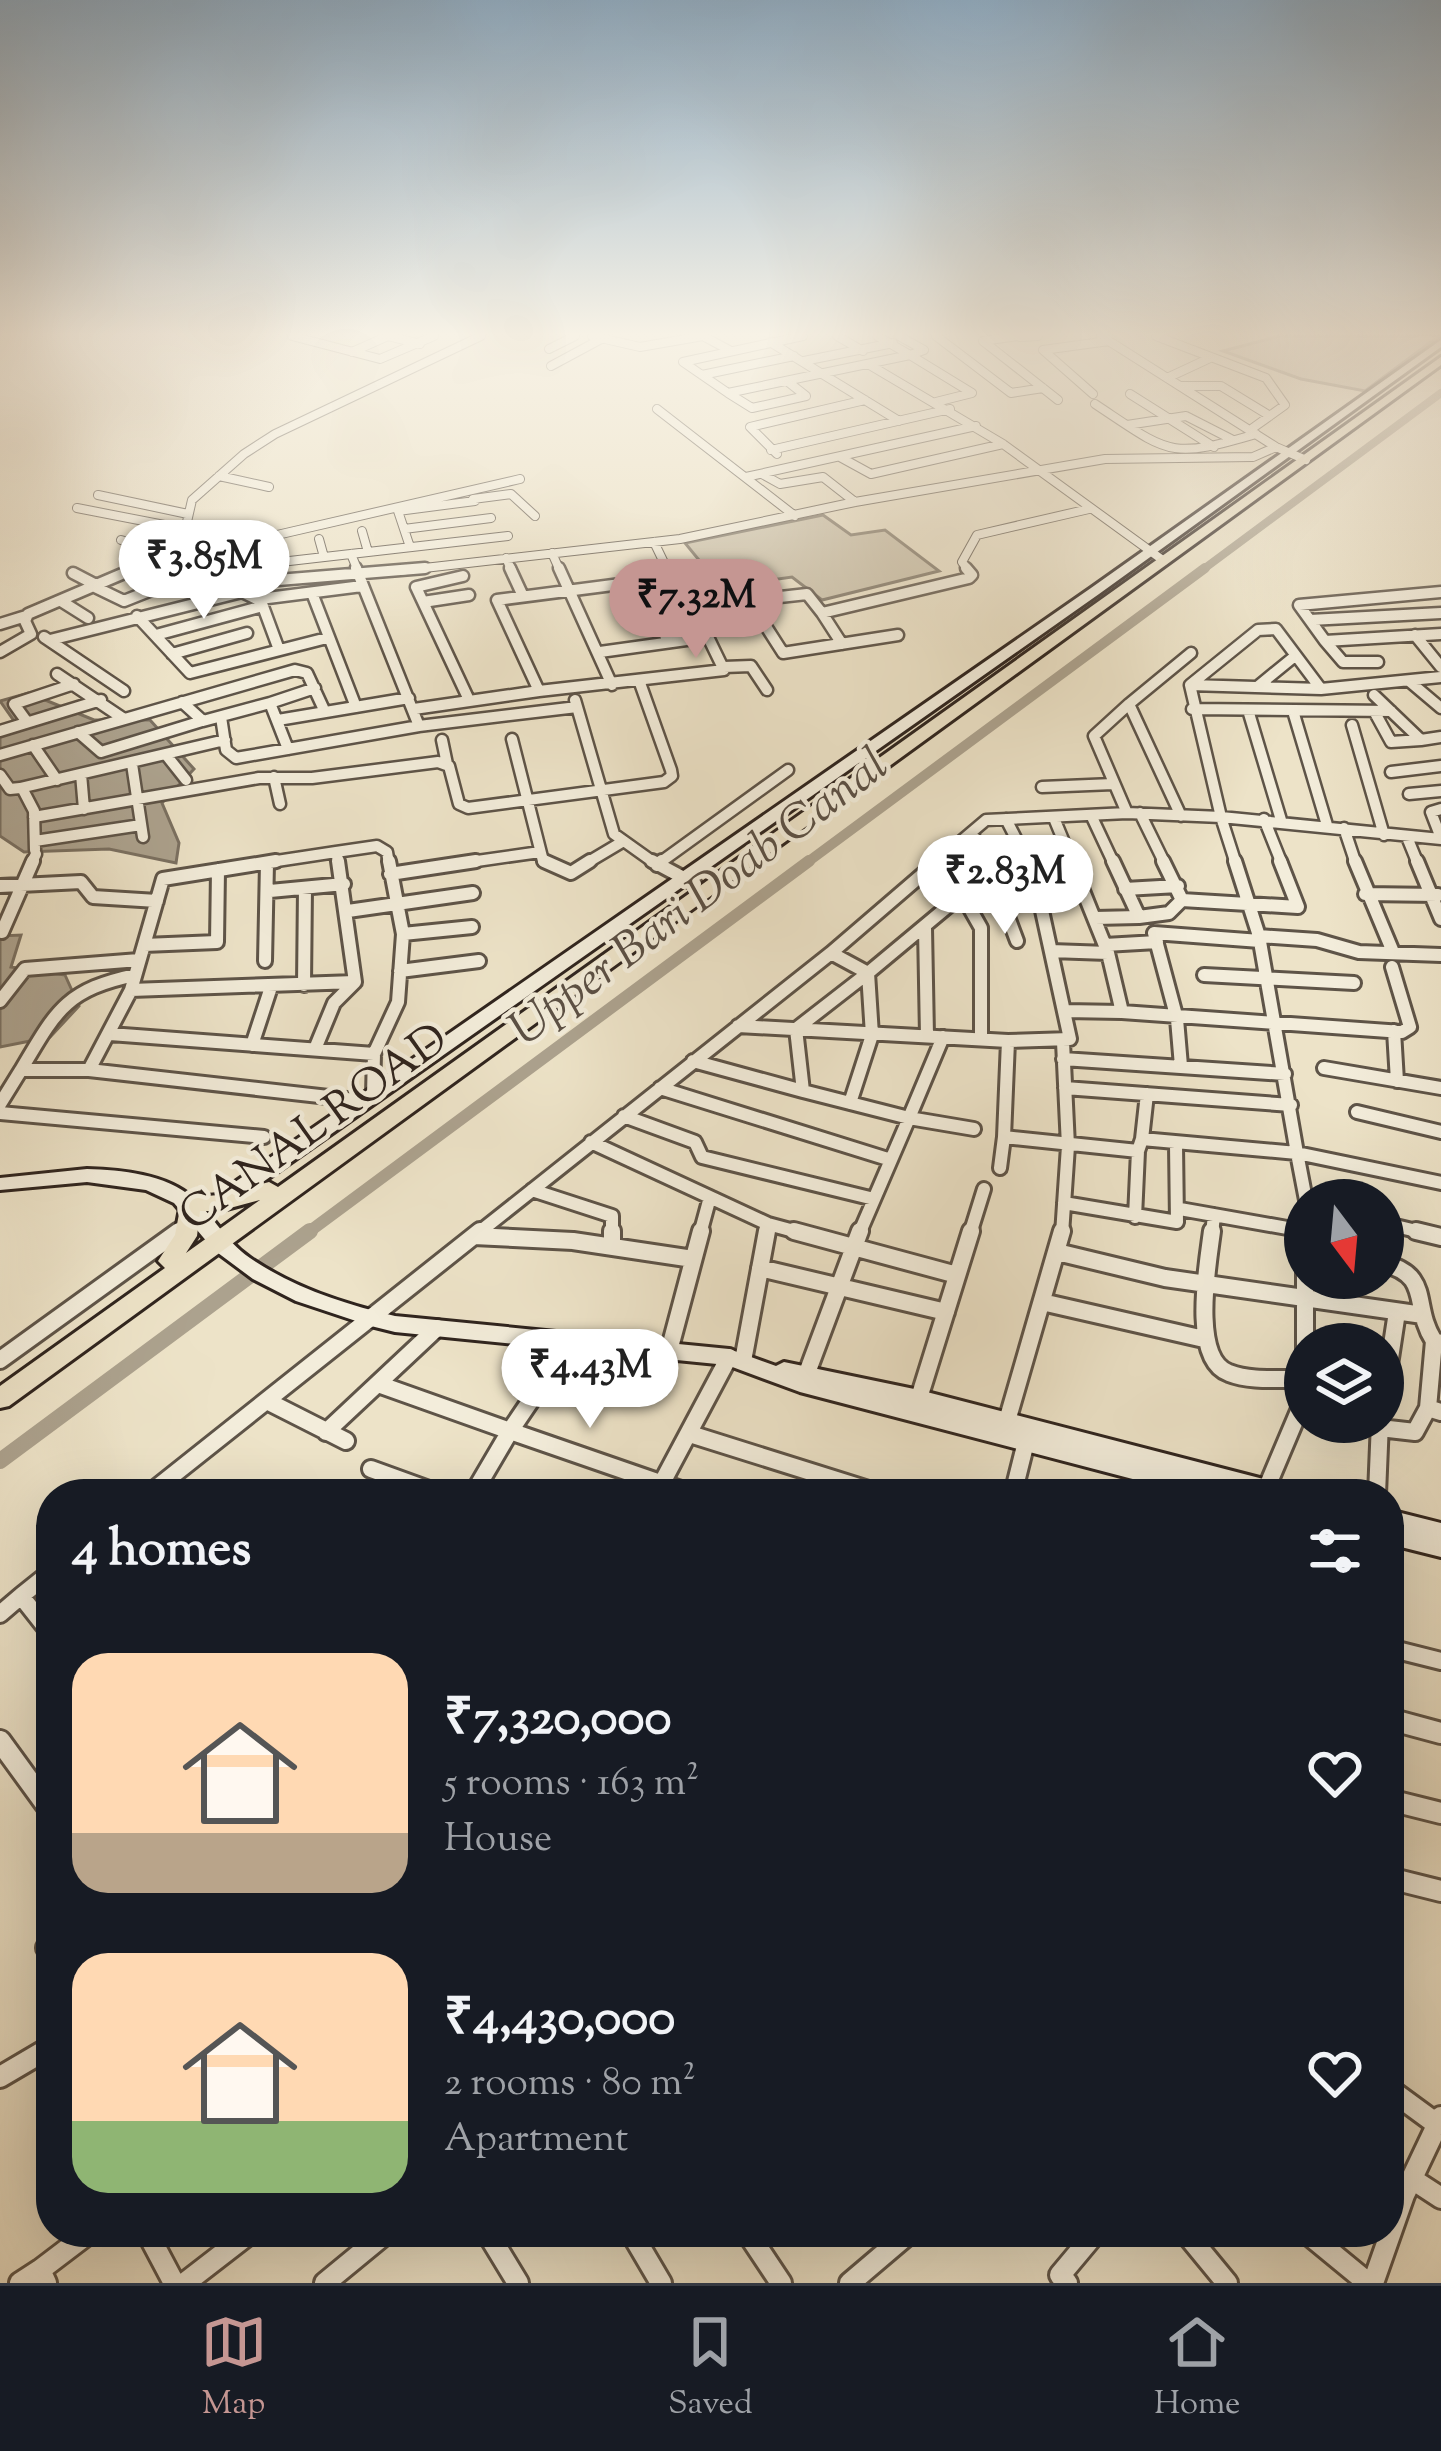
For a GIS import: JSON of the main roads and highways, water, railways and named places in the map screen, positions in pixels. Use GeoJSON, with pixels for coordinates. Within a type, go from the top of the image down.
{"type":"FeatureCollection","features":[{"type":"Feature","properties":{"kind":"main road","name":"CANAL ROAD"},"geometry":{"type":"LineString","coordinates":[[0,1399],[214,1236],[1308,443]]}},
{"type":"Feature","properties":{"kind":"main road","name":"CANAL ROAD"},"geometry":{"type":"LineString","coordinates":[[0,1381],[169,1261],[214,1236],[268,1190],[689,881],[1156,557]]}},
{"type":"Feature","properties":{"kind":"main road"},"geometry":{"type":"LineString","coordinates":[[219,1202],[689,881]]}},
{"type":"Feature","properties":{"kind":"main road"},"geometry":{"type":"LineString","coordinates":[[0,1184],[89,1174],[135,1180],[189,1214],[284,1288],[372,1318],[668,1351],[807,1372],[1006,1421],[1198,1479]]}},
{"type":"Feature","properties":{"kind":"main road"},"geometry":{"type":"LineString","coordinates":[[169,1261],[189,1214],[268,1190]]}},
{"type":"Feature","properties":{"kind":"main road"},"geometry":{"type":"LineString","coordinates":[[744,1361],[800,1384],[1187,1479]]}},
{"type":"Feature","properties":{"kind":"main road"},"geometry":{"type":"LineString","coordinates":[[1404,1523],[1441,1532]]}},
{"type":"Feature","properties":{"kind":"main road"},"geometry":{"type":"LineString","coordinates":[[1404,1539],[1441,1548]]}},
{"type":"Feature","properties":{"kind":"waterway","name":"Upper Bari Doab Canal"},"geometry":{"type":"LineString","coordinates":[[1201,571],[1374,443]]}},
{"type":"Feature","properties":{"kind":"waterway","name":"Upper Bari Doab Canal"},"geometry":{"type":"LineString","coordinates":[[805,864],[1205,568]]}},
{"type":"Feature","properties":{"kind":"waterway","name":"Upper Bari Doab Canal"},"geometry":{"type":"LineString","coordinates":[[306,1234],[809,861]]}},
{"type":"Feature","properties":{"kind":"waterway","name":"Upper Bari Doab Canal"},"geometry":{"type":"LineString","coordinates":[[0,1461],[310,1231]]}}]}
